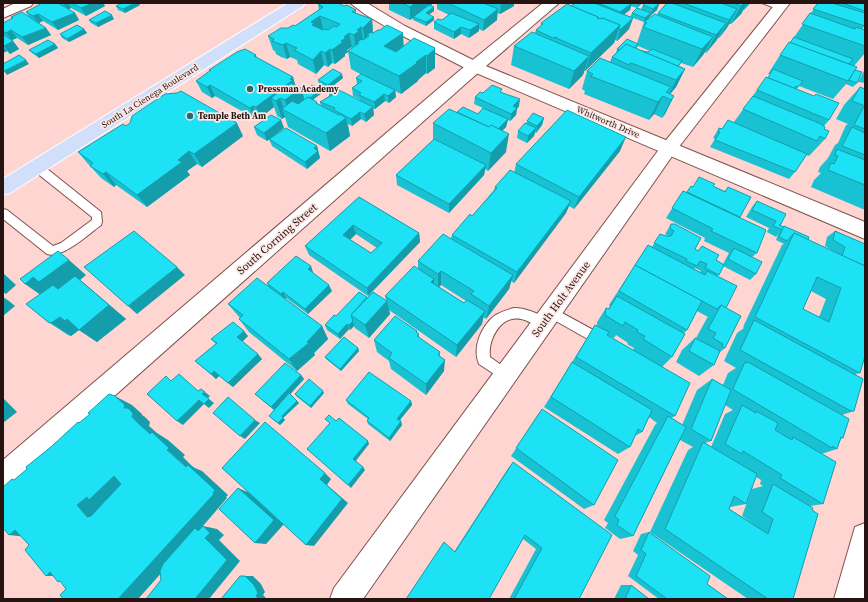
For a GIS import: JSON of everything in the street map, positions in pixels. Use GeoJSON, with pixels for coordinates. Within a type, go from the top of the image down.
{"type":"FeatureCollection","features":[{"type":"Feature","properties":{"kind":"main road","name":"South La Cienega Boulevard"},"geometry":{"type":"LineString","coordinates":[[3,188],[298,3]]}},
{"type":"Feature","properties":{"kind":"street"},"geometry":{"type":"LineString","coordinates":[[3,14],[26,3]]}},
{"type":"Feature","properties":{"kind":"street","name":"Whitworth Drive"},"geometry":{"type":"LineString","coordinates":[[357,3],[380,18],[420,40],[476,67],[865,231]]}},
{"type":"Feature","properties":{"kind":"street","name":"South Corning Street"},"geometry":{"type":"LineString","coordinates":[[3,478],[476,67],[552,3]]}},
{"type":"Feature","properties":{"kind":"street","name":"South Holt Avenue"},"geometry":{"type":"LineString","coordinates":[[346,599],[669,148],[776,5]]}},
{"type":"Feature","properties":{"kind":"street"},"geometry":{"type":"LineString","coordinates":[[848,599],[865,537]]}},
{"type":"Feature","properties":{"kind":"lane"},"geometry":{"type":"LineString","coordinates":[[3,213],[50,251],[65,246],[97,222],[97,215],[37,167]]}},
{"type":"Feature","properties":{"kind":"lane"},"geometry":{"type":"LineString","coordinates":[[506,376],[484,360],[482,351],[486,335],[494,325],[502,318],[515,313],[547,318],[615,349]]}},
{"type":"Feature","properties":{"kind":"building"},"geometry":{"type":"Polygon","coordinates":[[[42,3],[58,3],[75,13],[52,22],[38,14],[33,16],[26,12],[42,3]]]}},
{"type":"Feature","properties":{"kind":"building"},"geometry":{"type":"Polygon","coordinates":[[[72,3],[92,3],[81,8],[72,3]]]}},
{"type":"Feature","properties":{"kind":"building"},"geometry":{"type":"Polygon","coordinates":[[[122,3],[135,3],[123,9],[116,6],[122,3]]]}},
{"type":"Feature","properties":{"kind":"building"},"geometry":{"type":"Polygon","coordinates":[[[338,3],[344,6],[347,5],[356,10],[352,12],[372,19],[363,28],[361,27],[357,30],[359,31],[354,35],[349,33],[344,37],[346,38],[341,41],[343,42],[325,53],[321,51],[313,60],[294,50],[297,48],[286,43],[283,45],[272,41],[274,39],[268,36],[281,28],[288,28],[293,25],[295,26],[323,7],[318,4],[338,3]],[[320,16],[311,22],[315,24],[312,25],[323,30],[328,30],[334,26],[337,27],[340,24],[320,16]]]}},
{"type":"Feature","properties":{"kind":"building"},"geometry":{"type":"Polygon","coordinates":[[[402,3],[415,3],[410,7],[402,3]]]}},
{"type":"Feature","properties":{"kind":"building"},"geometry":{"type":"Polygon","coordinates":[[[448,3],[483,3],[498,9],[484,20],[448,3]]]}},
{"type":"Feature","properties":{"kind":"building"},"geometry":{"type":"Polygon","coordinates":[[[575,3],[594,3],[633,18],[620,30],[620,25],[602,18],[600,19],[571,6],[575,3]]]}},
{"type":"Feature","properties":{"kind":"building"},"geometry":{"type":"Polygon","coordinates":[[[598,3],[632,3],[620,12],[598,3]]]}},
{"type":"Feature","properties":{"kind":"building"},"geometry":{"type":"Polygon","coordinates":[[[645,3],[659,3],[653,9],[643,5],[645,3]]]}},
{"type":"Feature","properties":{"kind":"building"},"geometry":{"type":"Polygon","coordinates":[[[667,3],[672,3],[726,23],[716,35],[658,13],[667,3]]]}},
{"type":"Feature","properties":{"kind":"building"},"geometry":{"type":"Polygon","coordinates":[[[683,3],[721,3],[737,9],[729,20],[683,3]]]}},
{"type":"Feature","properties":{"kind":"building"},"geometry":{"type":"Polygon","coordinates":[[[733,3],[744,3],[741,6],[733,3]]]}},
{"type":"Feature","properties":{"kind":"building"},"geometry":{"type":"Polygon","coordinates":[[[818,3],[832,3],[865,13],[865,26],[813,9],[818,3]]]}},
{"type":"Feature","properties":{"kind":"building"},"geometry":{"type":"Polygon","coordinates":[[[842,3],[865,3],[865,11],[842,3]]]}},
{"type":"Feature","properties":{"kind":"building"},"geometry":{"type":"Polygon","coordinates":[[[567,4],[598,17],[597,18],[602,18],[620,25],[591,53],[556,38],[557,37],[553,38],[536,30],[543,24],[541,23],[567,4]]]}},
{"type":"Feature","properties":{"kind":"building"},"geometry":{"type":"Polygon","coordinates":[[[429,5],[434,7],[426,13],[434,17],[426,22],[413,17],[429,5]]]}},
{"type":"Feature","properties":{"kind":"building"},"geometry":{"type":"Polygon","coordinates":[[[637,8],[651,13],[645,18],[632,13],[637,8]]]}},
{"type":"Feature","properties":{"kind":"building"},"geometry":{"type":"Polygon","coordinates":[[[105,11],[112,15],[96,23],[89,20],[105,11]]]}},
{"type":"Feature","properties":{"kind":"building"},"geometry":{"type":"Polygon","coordinates":[[[22,12],[46,28],[22,37],[11,30],[6,33],[3,31],[3,23],[22,12]]]}},
{"type":"Feature","properties":{"kind":"building"},"geometry":{"type":"Polygon","coordinates":[[[451,13],[479,24],[470,30],[461,27],[454,32],[434,22],[438,19],[442,20],[451,13]]]}},
{"type":"Feature","properties":{"kind":"building"},"geometry":{"type":"Polygon","coordinates":[[[810,13],[855,29],[856,27],[865,30],[865,46],[802,24],[810,13]]]}},
{"type":"Feature","properties":{"kind":"building"},"geometry":{"type":"Polygon","coordinates":[[[655,14],[713,37],[702,49],[643,27],[647,23],[644,22],[655,14]]]}},
{"type":"Feature","properties":{"kind":"building"},"geometry":{"type":"Polygon","coordinates":[[[77,25],[84,29],[67,39],[60,34],[77,25]]]}},
{"type":"Feature","properties":{"kind":"building"},"geometry":{"type":"Polygon","coordinates":[[[387,25],[403,33],[384,46],[396,52],[414,38],[435,49],[399,76],[348,51],[359,43],[357,42],[369,36],[367,35],[371,32],[373,33],[380,30],[387,25]]]}},
{"type":"Feature","properties":{"kind":"building"},"geometry":{"type":"Polygon","coordinates":[[[532,32],[589,56],[574,71],[514,46],[532,32]]]}},
{"type":"Feature","properties":{"kind":"building"},"geometry":{"type":"Polygon","coordinates":[[[3,34],[13,41],[4,46],[3,34]]]}},
{"type":"Feature","properties":{"kind":"building"},"geometry":{"type":"Polygon","coordinates":[[[794,37],[853,59],[849,64],[790,43],[794,37]]]}},
{"type":"Feature","properties":{"kind":"building"},"geometry":{"type":"Polygon","coordinates":[[[627,39],[638,44],[634,48],[626,44],[620,50],[617,49],[627,39]]]}},
{"type":"Feature","properties":{"kind":"building"},"geometry":{"type":"Polygon","coordinates":[[[48,40],[55,44],[36,54],[29,50],[48,40]]]}},
{"type":"Feature","properties":{"kind":"building"},"geometry":{"type":"Polygon","coordinates":[[[789,42],[857,67],[848,81],[780,55],[789,42]]]}},
{"type":"Feature","properties":{"kind":"building"},"geometry":{"type":"Polygon","coordinates":[[[626,44],[685,69],[676,80],[634,64],[630,63],[629,65],[612,57],[626,44]]]}},
{"type":"Feature","properties":{"kind":"building","name":"Pressman Academy"},"geometry":{"type":"Polygon","coordinates":[[[245,49],[256,55],[254,56],[293,77],[290,79],[293,80],[256,107],[253,106],[250,108],[210,85],[207,87],[196,81],[211,70],[209,70],[237,52],[245,49]]]}},
{"type":"Feature","properties":{"kind":"building"},"geometry":{"type":"Polygon","coordinates":[[[652,49],[682,61],[678,66],[642,51],[648,52],[652,49]]]}},
{"type":"Feature","properties":{"kind":"building"},"geometry":{"type":"Polygon","coordinates":[[[19,55],[26,60],[4,71],[3,70],[3,64],[19,55]]]}},
{"type":"Feature","properties":{"kind":"building"},"geometry":{"type":"Polygon","coordinates":[[[600,58],[671,87],[666,92],[674,96],[671,100],[663,96],[658,102],[590,76],[593,74],[587,71],[600,58]]]}},
{"type":"Feature","properties":{"kind":"building"},"geometry":{"type":"Polygon","coordinates":[[[333,69],[342,74],[328,85],[318,80],[333,69]]]}},
{"type":"Feature","properties":{"kind":"building"},"geometry":{"type":"Polygon","coordinates":[[[773,69],[803,81],[798,87],[796,86],[794,88],[768,78],[773,69]]]}},
{"type":"Feature","properties":{"kind":"building"},"geometry":{"type":"Polygon","coordinates":[[[855,70],[862,72],[857,83],[849,80],[855,70]]]}},
{"type":"Feature","properties":{"kind":"building"},"geometry":{"type":"Polygon","coordinates":[[[361,74],[395,90],[388,96],[384,94],[374,102],[359,95],[361,93],[352,88],[362,81],[356,78],[361,74]]]}},
{"type":"Feature","properties":{"kind":"building"},"geometry":{"type":"Polygon","coordinates":[[[766,77],[814,96],[816,94],[839,103],[829,120],[757,90],[766,77]]]}},
{"type":"Feature","properties":{"kind":"building"},"geometry":{"type":"Polygon","coordinates":[[[291,83],[301,88],[285,100],[280,98],[276,101],[271,98],[291,83]]]}},
{"type":"Feature","properties":{"kind":"building"},"geometry":{"type":"Polygon","coordinates":[[[312,85],[321,89],[310,98],[308,97],[304,100],[302,92],[312,85]]]}},
{"type":"Feature","properties":{"kind":"building"},"geometry":{"type":"Polygon","coordinates":[[[492,85],[502,89],[500,92],[520,99],[513,106],[517,108],[511,114],[475,97],[480,92],[483,93],[492,85]]]}},
{"type":"Feature","properties":{"kind":"building"},"geometry":{"type":"Polygon","coordinates":[[[333,87],[373,107],[364,114],[360,112],[351,119],[334,110],[335,108],[320,102],[332,95],[329,93],[332,91],[330,90],[333,87]]]}},
{"type":"Feature","properties":{"kind":"building"},"geometry":{"type":"Polygon","coordinates":[[[860,87],[865,89],[865,106],[852,101],[860,87]]]}},
{"type":"Feature","properties":{"kind":"building"},"geometry":{"type":"Polygon","coordinates":[[[181,91],[237,123],[194,154],[189,151],[178,160],[182,162],[137,195],[106,172],[103,174],[90,166],[93,163],[78,152],[123,124],[126,126],[130,123],[132,116],[165,94],[177,93],[181,91]]]}},
{"type":"Feature","properties":{"kind":"building"},"geometry":{"type":"Polygon","coordinates":[[[753,96],[821,124],[825,127],[824,129],[829,131],[825,139],[820,136],[817,141],[743,109],[753,96]]]}},
{"type":"Feature","properties":{"kind":"building"},"geometry":{"type":"Polygon","coordinates":[[[308,97],[317,102],[316,103],[346,118],[326,133],[282,109],[292,101],[298,104],[308,97]]]}},
{"type":"Feature","properties":{"kind":"building"},"geometry":{"type":"Polygon","coordinates":[[[463,107],[478,114],[483,108],[508,119],[498,129],[491,125],[489,127],[457,112],[463,107]]]}},
{"type":"Feature","properties":{"kind":"building"},"geometry":{"type":"Polygon","coordinates":[[[863,108],[865,108],[865,129],[854,125],[863,108]]]}},
{"type":"Feature","properties":{"kind":"building"},"geometry":{"type":"Polygon","coordinates":[[[449,109],[489,127],[491,125],[509,134],[491,153],[433,123],[449,109]]]}},
{"type":"Feature","properties":{"kind":"building"},"geometry":{"type":"Polygon","coordinates":[[[567,110],[626,137],[579,197],[516,164],[567,110]]]}},
{"type":"Feature","properties":{"kind":"building"},"geometry":{"type":"Polygon","coordinates":[[[533,113],[544,118],[537,126],[527,121],[533,113]]]}},
{"type":"Feature","properties":{"kind":"building"},"geometry":{"type":"Polygon","coordinates":[[[271,115],[281,120],[264,133],[254,127],[271,115]]]}},
{"type":"Feature","properties":{"kind":"building"},"geometry":{"type":"Polygon","coordinates":[[[728,120],[807,154],[795,172],[715,140],[720,132],[718,131],[719,128],[722,129],[728,120]]]}},
{"type":"Feature","properties":{"kind":"building"},"geometry":{"type":"Polygon","coordinates":[[[525,123],[536,128],[528,136],[518,131],[525,123]]]}},
{"type":"Feature","properties":{"kind":"building"},"geometry":{"type":"Polygon","coordinates":[[[852,127],[865,133],[865,155],[842,146],[852,127]]]}},
{"type":"Feature","properties":{"kind":"building"},"geometry":{"type":"Polygon","coordinates":[[[286,128],[317,146],[314,148],[318,151],[305,162],[269,139],[286,128]]]}},
{"type":"Feature","properties":{"kind":"building"},"geometry":{"type":"Polygon","coordinates":[[[434,139],[486,165],[449,204],[396,175],[434,139]]]}},
{"type":"Feature","properties":{"kind":"building"},"geometry":{"type":"Polygon","coordinates":[[[837,149],[865,160],[865,185],[828,170],[831,163],[834,164],[838,156],[835,155],[837,149]]]}},
{"type":"Feature","properties":{"kind":"building"},"geometry":{"type":"Polygon","coordinates":[[[510,170],[571,201],[517,272],[452,235],[470,214],[472,216],[497,188],[495,187],[510,170]]]}},
{"type":"Feature","properties":{"kind":"building"},"geometry":{"type":"Polygon","coordinates":[[[699,177],[715,184],[713,186],[725,192],[728,187],[751,197],[740,217],[687,192],[691,186],[693,187],[699,177]]]}},
{"type":"Feature","properties":{"kind":"building"},"geometry":{"type":"Polygon","coordinates":[[[683,191],[766,230],[757,253],[711,231],[713,229],[672,208],[683,191]]]}},
{"type":"Feature","properties":{"kind":"building"},"geometry":{"type":"Polygon","coordinates":[[[359,197],[419,233],[367,288],[305,246],[359,197]],[[353,225],[343,235],[371,253],[382,243],[353,225]]]}},
{"type":"Feature","properties":{"kind":"building"},"geometry":{"type":"Polygon","coordinates":[[[757,201],[786,214],[779,225],[784,227],[783,230],[773,226],[776,221],[752,210],[757,201]]]}},
{"type":"Feature","properties":{"kind":"building"},"geometry":{"type":"Polygon","coordinates":[[[671,224],[675,224],[701,238],[695,249],[698,251],[702,246],[719,255],[716,260],[724,265],[719,275],[705,268],[707,264],[700,261],[697,266],[686,261],[687,259],[654,243],[660,234],[671,236],[674,231],[670,228],[671,224]]]}},
{"type":"Feature","properties":{"kind":"building"},"geometry":{"type":"Polygon","coordinates":[[[784,226],[809,237],[808,240],[794,233],[787,241],[779,237],[784,226]]]}},
{"type":"Feature","properties":{"kind":"building"},"geometry":{"type":"Polygon","coordinates":[[[134,231],[177,267],[128,306],[84,267],[134,231]]]}},
{"type":"Feature","properties":{"kind":"building"},"geometry":{"type":"Polygon","coordinates":[[[835,231],[865,244],[865,266],[842,256],[845,247],[833,240],[835,231]]]}},
{"type":"Feature","properties":{"kind":"building"},"geometry":{"type":"Polygon","coordinates":[[[794,233],[865,266],[865,356],[860,373],[755,317],[794,233]],[[817,277],[803,309],[829,322],[841,288],[817,277]]]}},
{"type":"Feature","properties":{"kind":"building"},"geometry":{"type":"Polygon","coordinates":[[[443,234],[513,275],[489,306],[471,294],[474,291],[441,271],[438,274],[418,261],[443,234]]]}},
{"type":"Feature","properties":{"kind":"building"},"geometry":{"type":"Polygon","coordinates":[[[648,245],[705,275],[707,271],[737,286],[726,308],[721,305],[717,309],[635,265],[648,245]]]}},
{"type":"Feature","properties":{"kind":"building"},"geometry":{"type":"Polygon","coordinates":[[[734,248],[762,262],[756,274],[728,259],[734,248]]]}},
{"type":"Feature","properties":{"kind":"building"},"geometry":{"type":"Polygon","coordinates":[[[58,251],[69,260],[39,282],[33,277],[25,284],[20,279],[58,251]]]}},
{"type":"Feature","properties":{"kind":"building"},"geometry":{"type":"Polygon","coordinates":[[[296,256],[311,266],[308,269],[329,285],[305,309],[283,292],[281,294],[267,283],[296,256]]]}},
{"type":"Feature","properties":{"kind":"building"},"geometry":{"type":"Polygon","coordinates":[[[635,265],[702,301],[687,330],[619,291],[635,265]]]}},
{"type":"Feature","properties":{"kind":"building"},"geometry":{"type":"Polygon","coordinates":[[[414,266],[434,279],[431,282],[464,303],[467,300],[485,311],[457,345],[385,296],[414,266]]]}},
{"type":"Feature","properties":{"kind":"building"},"geometry":{"type":"Polygon","coordinates":[[[75,276],[109,305],[79,330],[67,319],[65,321],[60,317],[51,323],[48,322],[26,304],[53,285],[58,289],[75,276]]]}},
{"type":"Feature","properties":{"kind":"building"},"geometry":{"type":"Polygon","coordinates":[[[257,278],[322,326],[307,342],[309,343],[289,359],[239,319],[243,315],[228,304],[257,278]]]}},
{"type":"Feature","properties":{"kind":"building"},"geometry":{"type":"Polygon","coordinates":[[[359,292],[367,297],[351,315],[353,321],[349,325],[347,324],[338,334],[325,325],[334,315],[336,316],[359,292]]]}},
{"type":"Feature","properties":{"kind":"building"},"geometry":{"type":"Polygon","coordinates":[[[373,292],[387,301],[365,325],[351,315],[373,292]]]}},
{"type":"Feature","properties":{"kind":"building"},"geometry":{"type":"Polygon","coordinates":[[[617,296],[685,334],[672,357],[643,339],[645,336],[637,332],[638,330],[625,322],[623,326],[605,315],[606,308],[609,309],[617,296]]]}},
{"type":"Feature","properties":{"kind":"building"},"geometry":{"type":"Polygon","coordinates":[[[721,305],[741,316],[725,348],[722,346],[723,344],[713,338],[716,333],[708,329],[721,305]]]}},
{"type":"Feature","properties":{"kind":"building"},"geometry":{"type":"Polygon","coordinates":[[[395,316],[417,331],[416,332],[419,334],[417,336],[440,352],[438,355],[445,360],[426,384],[389,358],[392,353],[374,340],[395,316]]]}},
{"type":"Feature","properties":{"kind":"building"},"geometry":{"type":"Polygon","coordinates":[[[754,320],[863,379],[854,411],[851,411],[740,350],[754,320]]]}},
{"type":"Feature","properties":{"kind":"building"},"geometry":{"type":"Polygon","coordinates":[[[233,322],[244,331],[237,337],[258,354],[228,383],[214,371],[211,374],[195,361],[217,343],[211,339],[233,322]]]}},
{"type":"Feature","properties":{"kind":"building"},"geometry":{"type":"Polygon","coordinates":[[[595,325],[609,332],[607,335],[690,383],[675,416],[576,357],[595,325]]]}},
{"type":"Feature","properties":{"kind":"building"},"geometry":{"type":"Polygon","coordinates":[[[344,337],[358,348],[340,369],[325,357],[344,337]]]}},
{"type":"Feature","properties":{"kind":"building"},"geometry":{"type":"Polygon","coordinates":[[[695,338],[720,351],[714,365],[689,351],[695,338]]]}},
{"type":"Feature","properties":{"kind":"building"},"geometry":{"type":"Polygon","coordinates":[[[572,362],[652,410],[642,432],[638,429],[630,447],[551,397],[572,362]]]}},
{"type":"Feature","properties":{"kind":"building"},"geometry":{"type":"Polygon","coordinates":[[[745,362],[748,362],[849,419],[843,438],[841,437],[837,449],[833,446],[832,448],[734,390],[733,388],[745,362]]]}},
{"type":"Feature","properties":{"kind":"building"},"geometry":{"type":"Polygon","coordinates":[[[285,363],[301,375],[271,407],[255,394],[285,363]]]}},
{"type":"Feature","properties":{"kind":"building"},"geometry":{"type":"Polygon","coordinates":[[[369,372],[411,401],[397,419],[401,421],[389,438],[367,421],[369,418],[346,400],[369,372]]]}},
{"type":"Feature","properties":{"kind":"building"},"geometry":{"type":"Polygon","coordinates":[[[179,374],[198,391],[201,389],[205,392],[202,394],[209,399],[204,404],[199,400],[177,421],[147,394],[166,376],[171,381],[179,374]]]}},
{"type":"Feature","properties":{"kind":"building"},"geometry":{"type":"Polygon","coordinates":[[[309,379],[323,391],[310,406],[295,394],[309,379]]]}},
{"type":"Feature","properties":{"kind":"building"},"geometry":{"type":"Polygon","coordinates":[[[712,379],[731,390],[711,441],[691,429],[712,379]]]}},
{"type":"Feature","properties":{"kind":"building"},"geometry":{"type":"Polygon","coordinates":[[[289,393],[297,401],[282,416],[283,418],[278,423],[269,416],[289,393]]]}},
{"type":"Feature","properties":{"kind":"building"},"geometry":{"type":"Polygon","coordinates":[[[109,394],[115,396],[125,405],[124,408],[128,408],[133,413],[132,417],[140,425],[150,434],[152,432],[169,448],[167,450],[186,467],[188,465],[215,490],[213,493],[214,494],[118,599],[63,599],[60,595],[66,589],[60,581],[58,582],[50,572],[46,576],[25,550],[29,545],[15,530],[9,535],[3,528],[3,487],[12,479],[14,480],[27,469],[26,467],[78,422],[79,423],[90,414],[88,413],[109,394]],[[114,476],[89,500],[87,497],[77,505],[87,517],[91,516],[121,484],[114,476]]]}},
{"type":"Feature","properties":{"kind":"building"},"geometry":{"type":"Polygon","coordinates":[[[228,397],[255,420],[240,436],[213,413],[228,397]]]}},
{"type":"Feature","properties":{"kind":"building"},"geometry":{"type":"Polygon","coordinates":[[[742,405],[778,423],[775,430],[792,440],[793,437],[836,462],[823,504],[780,478],[782,475],[743,451],[742,454],[725,444],[742,405]]]}},
{"type":"Feature","properties":{"kind":"building"},"geometry":{"type":"Polygon","coordinates":[[[542,409],[618,460],[594,505],[516,448],[542,409]]]}},
{"type":"Feature","properties":{"kind":"building"},"geometry":{"type":"Polygon","coordinates":[[[329,415],[336,421],[339,418],[368,441],[353,459],[363,467],[348,485],[307,449],[330,423],[325,419],[329,415]]]}},
{"type":"Feature","properties":{"kind":"building"},"geometry":{"type":"Polygon","coordinates":[[[668,416],[686,427],[633,536],[617,525],[619,520],[615,516],[668,416]]]}},
{"type":"Feature","properties":{"kind":"building"},"geometry":{"type":"Polygon","coordinates":[[[265,422],[325,473],[320,479],[342,499],[306,545],[222,468],[265,422]]]}},
{"type":"Feature","properties":{"kind":"building"},"geometry":{"type":"Polygon","coordinates":[[[703,442],[757,474],[746,504],[734,496],[729,509],[768,534],[773,519],[762,512],[773,484],[813,508],[812,510],[818,514],[793,599],[768,599],[665,529],[703,442]]]}},
{"type":"Feature","properties":{"kind":"building"},"geometry":{"type":"Polygon","coordinates":[[[513,462],[612,535],[579,599],[514,599],[542,548],[525,535],[489,599],[406,599],[444,542],[455,552],[513,462]]]}},
{"type":"Feature","properties":{"kind":"building"},"geometry":{"type":"Polygon","coordinates":[[[238,488],[274,520],[255,543],[219,509],[238,488]]]}},
{"type":"Feature","properties":{"kind":"building"},"geometry":{"type":"Polygon","coordinates":[[[203,526],[210,533],[205,538],[227,560],[195,599],[146,599],[161,580],[160,571],[163,564],[195,528],[198,531],[203,526]]]}},
{"type":"Feature","properties":{"kind":"building"},"geometry":{"type":"Polygon","coordinates":[[[649,532],[710,576],[707,584],[728,599],[667,599],[636,576],[646,554],[641,550],[649,532]]]}},
{"type":"Feature","properties":{"kind":"building"},"geometry":{"type":"Polygon","coordinates":[[[240,576],[245,576],[254,585],[258,593],[256,596],[259,599],[221,599],[240,576]]]}},
{"type":"Feature","properties":{"kind":"building"},"geometry":{"type":"Polygon","coordinates":[[[631,585],[649,599],[625,599],[631,585]]]}},
{"type":"Feature","properties":{"kind":"place","name":"Pressman Academy"},"geometry":{"type":"Point","coordinates":[250,89]}},
{"type":"Feature","properties":{"kind":"place","name":"Temple Beth Am"},"geometry":{"type":"Point","coordinates":[190,116]}}]}
